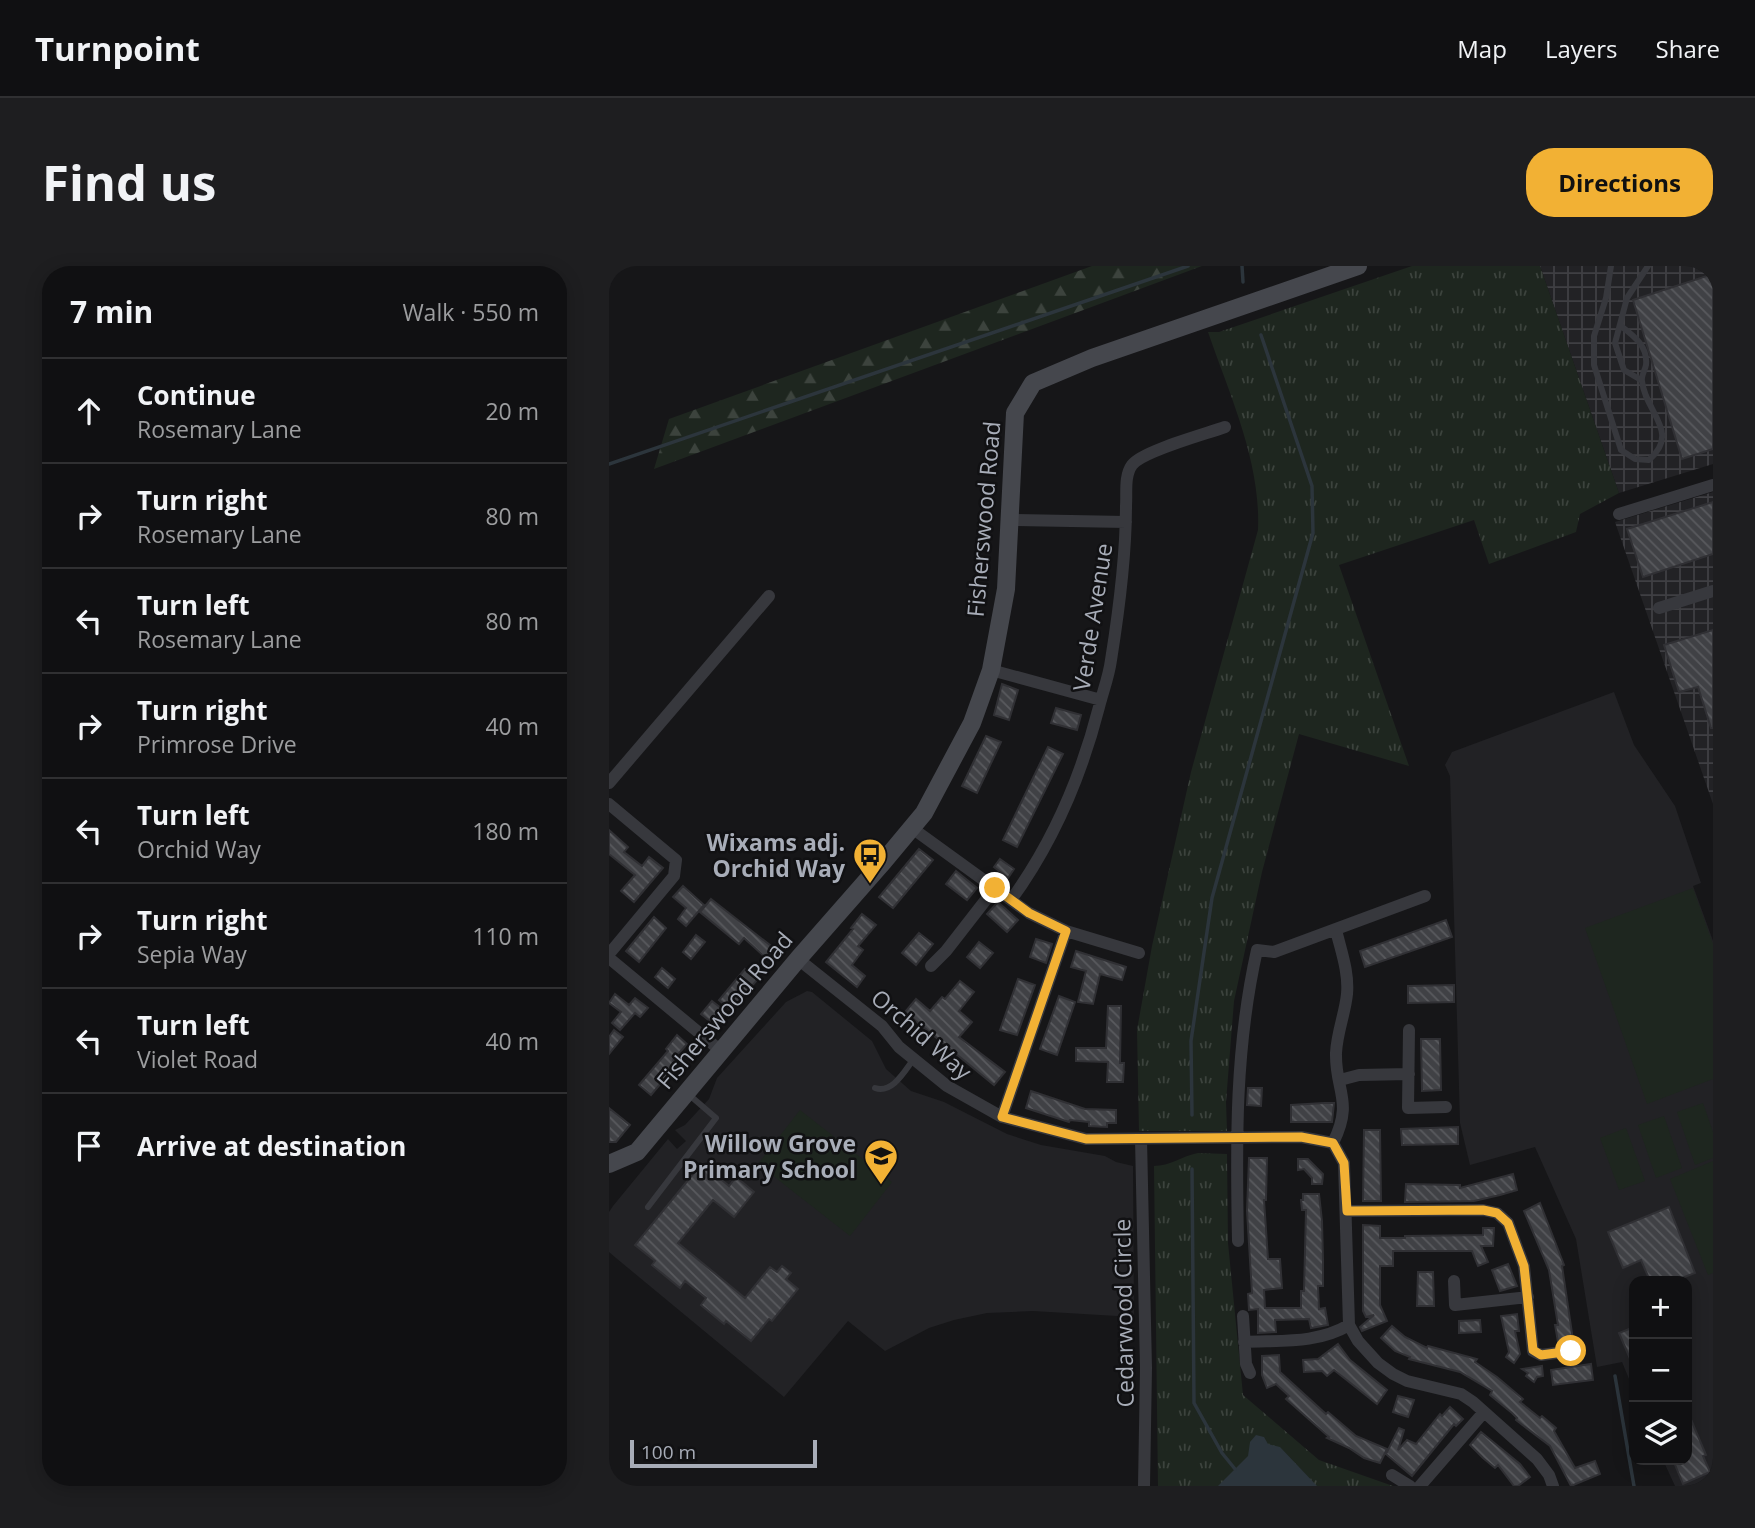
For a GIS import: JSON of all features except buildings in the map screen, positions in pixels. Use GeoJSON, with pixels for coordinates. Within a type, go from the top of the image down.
{"type":"FeatureCollection","features":[{"type":"Feature","properties":{"kind":"street","name":"Fisherswood Road"},"geometry":{"type":"LineString","coordinates":[[609,1164],[637,1152],[685,1092],[924,813],[972,723],[991,670],[1006,589],[1015,413],[1033,383],[1092,358],[1358,266]]}},
{"type":"Feature","properties":{"kind":"street","name":"Verde Avenue"},"geometry":{"type":"LineString","coordinates":[[1011,900],[1033,870],[1054,832],[1091,738],[1111,662],[1125,550],[1129,471],[1140,457],[1226,428]]}},
{"type":"Feature","properties":{"kind":"street"},"geometry":{"type":"LineString","coordinates":[[1619,514],[1713,485]]}},
{"type":"Feature","properties":{"kind":"street"},"geometry":{"type":"LineString","coordinates":[[1009,520],[1126,522]]}},
{"type":"Feature","properties":{"kind":"street"},"geometry":{"type":"LineString","coordinates":[[1659,608],[1713,591]]}},
{"type":"Feature","properties":{"kind":"street"},"geometry":{"type":"LineString","coordinates":[[609,783],[769,596]]}},
{"type":"Feature","properties":{"kind":"street"},"geometry":{"type":"LineString","coordinates":[[991,670],[1101,700]]}},
{"type":"Feature","properties":{"kind":"street"},"geometry":{"type":"LineString","coordinates":[[609,804],[676,860],[674,876],[609,956],[721,1051]]}},
{"type":"Feature","properties":{"kind":"street"},"geometry":{"type":"LineString","coordinates":[[912,828],[1029,913],[1066,931],[1139,953]]}},
{"type":"Feature","properties":{"kind":"street"},"geometry":{"type":"LineString","coordinates":[[931,966],[995,888]]}},
{"type":"Feature","properties":{"kind":"street"},"geometry":{"type":"LineString","coordinates":[[1238,1241],[1236,1101],[1247,1002],[1257,950],[1274,952],[1425,896]]}},
{"type":"Feature","properties":{"kind":"street"},"geometry":{"type":"LineString","coordinates":[[1336,930],[1347,973],[1347,994],[1336,1056],[1343,1093],[1343,1116],[1333,1143],[1344,1163],[1349,1325],[1366,1351],[1394,1374],[1407,1381],[1461,1394],[1537,1458],[1553,1486]]}},
{"type":"Feature","properties":{"kind":"street"},"geometry":{"type":"LineString","coordinates":[[1002,1117],[1066,931]]}},
{"type":"Feature","properties":{"kind":"street","name":"Orchid Way"},"geometry":{"type":"LineString","coordinates":[[798,959],[882,1026],[913,1060],[964,1098],[1002,1117],[1086,1139],[1301,1137],[1333,1143]]}},
{"type":"Feature","properties":{"kind":"street"},"geometry":{"type":"LineString","coordinates":[[1409,1030],[1408,1108],[1446,1107]]}},
{"type":"Feature","properties":{"kind":"street"},"geometry":{"type":"LineString","coordinates":[[1340,1080],[1359,1075],[1409,1074]]}},
{"type":"Feature","properties":{"kind":"street","name":"Cedarwood Circle"},"geometry":{"type":"LineString","coordinates":[[1141,1139],[1144,1486]]}},
{"type":"Feature","properties":{"kind":"street"},"geometry":{"type":"LineString","coordinates":[[1347,1211],[1483,1210],[1497,1213],[1508,1223],[1524,1266],[1533,1350],[1541,1355],[1571,1351]]}},
{"type":"Feature","properties":{"kind":"street"},"geometry":{"type":"LineString","coordinates":[[1454,1281],[1455,1305],[1528,1297]]}},
{"type":"Feature","properties":{"kind":"street"},"geometry":{"type":"LineString","coordinates":[[1243,1316],[1246,1364],[1250,1373]]}},
{"type":"Feature","properties":{"kind":"street"},"geometry":{"type":"LineString","coordinates":[[1244,1342],[1311,1340],[1334,1334],[1349,1325]]}},
{"type":"Feature","properties":{"kind":"street"},"geometry":{"type":"LineString","coordinates":[[1420,1486],[1483,1412]]}},
{"type":"Feature","properties":{"kind":"street"},"geometry":{"type":"LineString","coordinates":[[1392,1475],[1410,1486]]}},
{"type":"Feature","properties":{"kind":"lane"},"geometry":{"type":"LineString","coordinates":[[1603,266],[1609,277]]}},
{"type":"Feature","properties":{"kind":"lane"},"geometry":{"type":"LineString","coordinates":[[1611,266],[1606,298],[1594,335],[1594,365],[1621,450],[1635,459],[1649,460],[1660,450],[1663,437],[1641,380],[1646,363],[1640,340],[1621,326]]}},
{"type":"Feature","properties":{"kind":"lane"},"geometry":{"type":"LineString","coordinates":[[1641,380],[1624,370],[1615,343],[1627,298],[1648,266]]}},
{"type":"Feature","properties":{"kind":"lane"},"geometry":{"type":"LineString","coordinates":[[875,1088],[890,1088],[913,1060]]}},
{"type":"Feature","properties":{"kind":"lane"},"geometry":{"type":"LineString","coordinates":[[648,1207],[716,1118],[685,1092]]}},
{"type":"Feature","properties":{"kind":"shaded area"},"geometry":{"type":"Polygon","coordinates":[[[1540,266],[1713,266],[1713,464],[1619,493],[1540,266]]]}},
{"type":"Feature","properties":{"kind":"shaded area"},"geometry":{"type":"Polygon","coordinates":[[[1713,492],[1713,804],[1615,522],[1713,492]]]}},
{"type":"Feature","properties":{"kind":"shaded area"},"geometry":{"type":"Polygon","coordinates":[[[1614,692],[1634,745],[1675,806],[1701,883],[1693,886],[1713,941],[1713,1486],[1675,1486],[1665,1465],[1692,1465],[1692,1276],[1629,1276],[1629,1379],[1622,1362],[1597,1367],[1576,1239],[1535,1147],[1470,1165],[1460,1123],[1450,776],[1445,765],[1452,752],[1614,692]]]}},
{"type":"Feature","properties":{"kind":"shaded area","name":"Willow Grove Primary School"},"geometry":{"type":"Polygon","coordinates":[[[807,991],[812,992],[872,1041],[886,1069],[911,1091],[944,1102],[1007,1134],[1041,1145],[1105,1156],[1133,1166],[1134,1317],[1033,1311],[987,1313],[929,1328],[885,1351],[848,1321],[784,1397],[609,1252],[609,1212],[613,1206],[668,1139],[677,1149],[686,1141],[675,1130],[685,1125],[709,1099],[717,1078],[786,1002],[807,991]]]}},
{"type":"Feature","properties":{"kind":"shaded area"},"geometry":{"type":"Polygon","coordinates":[[[1256,1435],[1264,1437],[1268,1444],[1280,1447],[1317,1486],[1218,1486],[1248,1456],[1250,1442],[1256,1435]]]}},
{"type":"Feature","properties":{"kind":"green space"},"geometry":{"type":"Polygon","coordinates":[[[1092,266],[1202,266],[654,469],[669,419],[1092,266]]]}},
{"type":"Feature","properties":{"kind":"green space"},"geometry":{"type":"Polygon","coordinates":[[[1412,266],[1540,266],[1619,493],[1580,514],[1576,532],[1489,564],[1474,520],[1339,565],[1409,766],[1299,734],[1262,872],[1234,1001],[1226,1102],[1227,1131],[1139,1131],[1137,1030],[1152,946],[1191,772],[1258,530],[1255,479],[1249,454],[1208,332],[1219,332],[1412,266]]]}},
{"type":"Feature","properties":{"kind":"green space"},"geometry":{"type":"Polygon","coordinates":[[[1693,888],[1713,944],[1713,1079],[1647,1104],[1585,928],[1693,888]]]}},
{"type":"Feature","properties":{"kind":"green space"},"geometry":{"type":"Polygon","coordinates":[[[1703,1103],[1713,1132],[1713,1158],[1695,1165],[1677,1112],[1703,1103]]]}},
{"type":"Feature","properties":{"kind":"green space"},"geometry":{"type":"Polygon","coordinates":[[[800,1110],[892,1182],[850,1236],[758,1164],[800,1110]]]}},
{"type":"Feature","properties":{"kind":"green space"},"geometry":{"type":"Polygon","coordinates":[[[1664,1116],[1682,1168],[1656,1178],[1638,1125],[1664,1116]]]}},
{"type":"Feature","properties":{"kind":"green space"},"geometry":{"type":"Polygon","coordinates":[[[1626,1128],[1645,1181],[1619,1190],[1600,1138],[1626,1128]]]}},
{"type":"Feature","properties":{"kind":"green space"},"geometry":{"type":"Polygon","coordinates":[[[1198,1153],[1227,1154],[1228,1243],[1243,1395],[1319,1460],[1393,1486],[1158,1486],[1154,1166],[1198,1153]]]}},
{"type":"Feature","properties":{"kind":"green space"},"geometry":{"type":"Polygon","coordinates":[[[1713,1161],[1713,1273],[1708,1275],[1670,1179],[1713,1161]]]}},
{"type":"Feature","properties":{"kind":"waterway"},"geometry":{"type":"LineString","coordinates":[[609,464],[1188,266]]}},
{"type":"Feature","properties":{"kind":"waterway"},"geometry":{"type":"LineString","coordinates":[[1242,266],[1243,282]]}},
{"type":"Feature","properties":{"kind":"waterway"},"geometry":{"type":"LineString","coordinates":[[1192,1115],[1191,1041],[1212,898],[1313,533],[1312,486],[1261,335]]}},
{"type":"Feature","properties":{"kind":"waterway"},"geometry":{"type":"LineString","coordinates":[[1192,1169],[1194,1403],[1222,1453],[1235,1469]]}},
{"type":"Feature","properties":{"kind":"waterway"},"geometry":{"type":"LineString","coordinates":[[1615,1376],[1634,1486]]}},
{"type":"Feature","properties":{"kind":"place","name":"Wixams adj. Orchid Way"},"geometry":{"type":"Point","coordinates":[870,885]}},
{"type":"Feature","properties":{"kind":"place","name":"Willow Grove Primary School"},"geometry":{"type":"Point","coordinates":[881,1186]}},
{"type":"Feature","properties":{"kind":"route"},"geometry":{"type":"LineString","coordinates":[[995,888],[1029,913],[1066,931],[1002,1117],[1086,1139],[1301,1137],[1333,1143],[1344,1163],[1347,1211],[1483,1210],[1497,1213],[1508,1223],[1524,1266],[1533,1350],[1541,1355],[1571,1351]]}}]}
